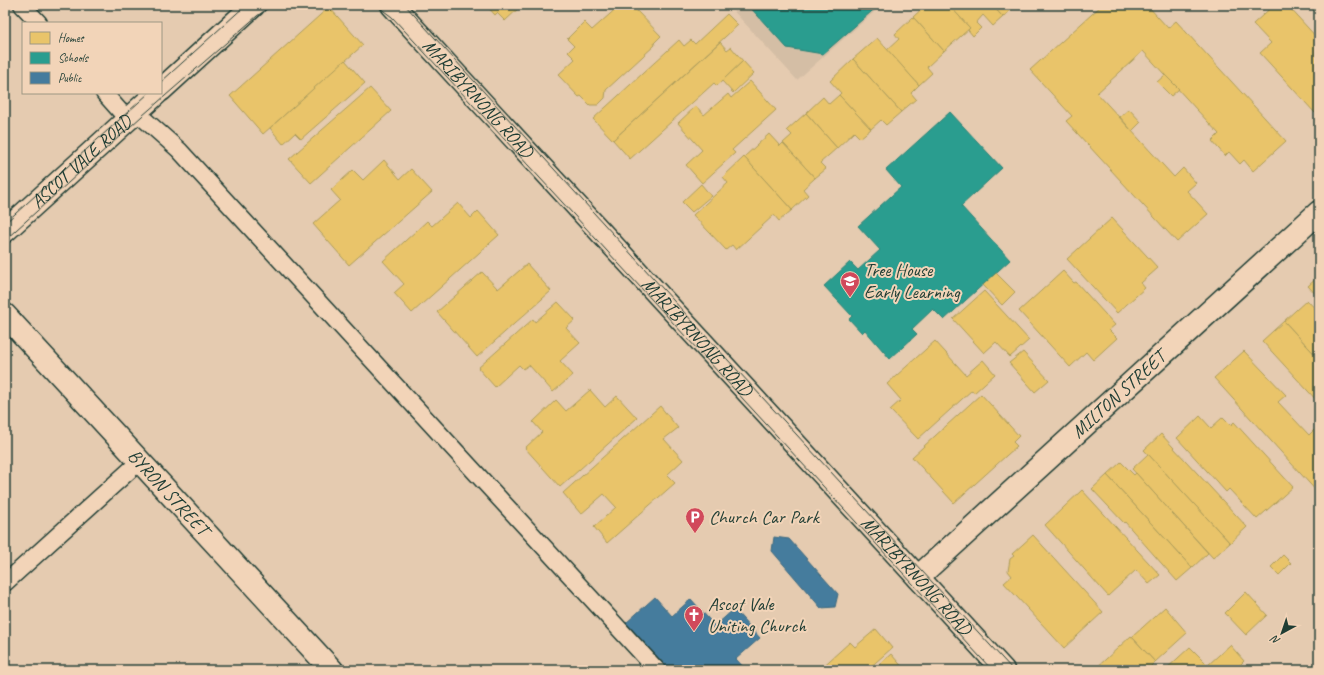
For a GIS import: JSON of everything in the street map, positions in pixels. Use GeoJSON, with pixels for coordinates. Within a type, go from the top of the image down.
{"type":"FeatureCollection","features":[{"type":"Feature","properties":{"kind":"main road"},"geometry":{"type":"LineString","coordinates":[[162,89],[254,5]]}},
{"type":"Feature","properties":{"kind":"main road","name":"MARIBYRNONG ROAD"},"geometry":{"type":"LineString","coordinates":[[392,5],[1003,670]]}},
{"type":"Feature","properties":{"kind":"main road","name":"ASCOT VALE ROAD"},"geometry":{"type":"LineString","coordinates":[[5,231],[156,94]]}},
{"type":"Feature","properties":{"kind":"main road","name":"MILTON STREET"},"geometry":{"type":"LineString","coordinates":[[918,577],[1319,212]]}},
{"type":"Feature","properties":{"kind":"main road","name":"BYRON STREET"},"geometry":{"type":"LineString","coordinates":[[5,314],[332,670]]}},
{"type":"Feature","properties":{"kind":"lane"},"geometry":{"type":"LineString","coordinates":[[22,5],[38,22]]}},
{"type":"Feature","properties":{"kind":"lane"},"geometry":{"type":"LineString","coordinates":[[105,94],[132,116],[179,150],[657,670]]}},
{"type":"Feature","properties":{"kind":"lane"},"geometry":{"type":"LineString","coordinates":[[5,583],[140,461]]}},
{"type":"Feature","properties":{"kind":"shaded area"},"geometry":{"type":"Polygon","coordinates":[[[728,5],[882,5],[797,80],[728,5]]]}},
{"type":"Feature","properties":{"kind":"building: Homes"},"geometry":{"type":"Polygon","coordinates":[[[486,5],[522,5],[505,21],[497,13],[495,15],[486,5]]]}},
{"type":"Feature","properties":{"kind":"building: Homes"},"geometry":{"type":"Polygon","coordinates":[[[623,5],[642,5],[636,10],[661,36],[654,43],[655,45],[606,90],[605,98],[598,105],[590,105],[581,96],[579,97],[558,75],[575,59],[568,52],[574,46],[567,39],[584,22],[592,30],[619,6],[621,7],[623,5]]]}},
{"type":"Feature","properties":{"kind":"building: Homes"},"geometry":{"type":"Polygon","coordinates":[[[926,5],[934,5],[936,7],[938,5],[949,5],[970,28],[944,51],[913,17],[926,5]]]}},
{"type":"Feature","properties":{"kind":"building: Homes"},"geometry":{"type":"Polygon","coordinates":[[[949,5],[992,5],[1003,17],[993,26],[983,15],[976,23],[981,28],[973,36],[968,30],[970,28],[949,5]]]}},
{"type":"Feature","properties":{"kind":"building: Homes"},"geometry":{"type":"Polygon","coordinates":[[[992,5],[1009,5],[1012,9],[1003,17],[992,5]]]}},
{"type":"Feature","properties":{"kind":"building: Homes"},"geometry":{"type":"Polygon","coordinates":[[[1102,5],[1147,5],[1168,28],[1176,21],[1286,141],[1253,171],[1244,160],[1240,164],[1229,152],[1225,156],[1212,141],[1219,134],[1143,51],[1097,93],[1174,177],[1183,168],[1196,183],[1187,191],[1208,214],[1177,242],[1066,121],[1072,116],[1030,70],[1102,5]]]}},
{"type":"Feature","properties":{"kind":"building: Homes"},"geometry":{"type":"Polygon","coordinates":[[[1274,5],[1287,5],[1319,40],[1319,110],[1315,113],[1260,53],[1271,43],[1253,24],[1274,5]]]}},
{"type":"Feature","properties":{"kind":"building: Homes"},"geometry":{"type":"Polygon","coordinates":[[[329,7],[363,45],[263,134],[230,96],[329,7]]]}},
{"type":"Feature","properties":{"kind":"building: Homes"},"geometry":{"type":"Polygon","coordinates":[[[727,14],[738,25],[613,140],[593,119],[679,40],[684,46],[691,40],[695,44],[727,14]]]}},
{"type":"Feature","properties":{"kind":"building: Homes"},"geometry":{"type":"Polygon","coordinates":[[[913,17],[944,51],[927,67],[932,73],[919,85],[887,50],[899,39],[895,34],[913,17]]]}},
{"type":"Feature","properties":{"kind":"building: Homes"},"geometry":{"type":"Polygon","coordinates":[[[877,38],[919,85],[911,93],[916,99],[901,112],[853,59],[877,38]]]}},
{"type":"Feature","properties":{"kind":"building: Homes"},"geometry":{"type":"Polygon","coordinates":[[[720,42],[727,50],[731,47],[743,61],[717,86],[714,83],[630,159],[613,140],[720,42]]]}},
{"type":"Feature","properties":{"kind":"building: Homes"},"geometry":{"type":"Polygon","coordinates":[[[853,59],[901,112],[886,125],[881,120],[871,129],[839,95],[841,93],[830,81],[853,59]]]}},
{"type":"Feature","properties":{"kind":"building: Homes"},"geometry":{"type":"Polygon","coordinates":[[[345,60],[365,83],[301,139],[295,133],[283,144],[270,128],[345,60]]]}},
{"type":"Feature","properties":{"kind":"building: Homes"},"geometry":{"type":"Polygon","coordinates":[[[743,61],[754,73],[733,93],[722,81],[743,61]]]}},
{"type":"Feature","properties":{"kind":"building: Homes"},"geometry":{"type":"Polygon","coordinates":[[[1165,75],[1179,89],[1171,96],[1157,82],[1165,75]]]}},
{"type":"Feature","properties":{"kind":"building: Homes"},"geometry":{"type":"Polygon","coordinates":[[[750,81],[776,110],[732,150],[735,153],[702,183],[686,165],[702,150],[678,123],[696,106],[704,115],[728,94],[731,98],[750,81]]]}},
{"type":"Feature","properties":{"kind":"building: Homes"},"geometry":{"type":"Polygon","coordinates":[[[370,88],[391,111],[311,183],[289,159],[370,88]]]}},
{"type":"Feature","properties":{"kind":"building: Homes"},"geometry":{"type":"Polygon","coordinates":[[[839,95],[871,129],[860,138],[854,132],[837,148],[806,113],[823,97],[829,104],[839,95]]]}},
{"type":"Feature","properties":{"kind":"building: Homes"},"geometry":{"type":"Polygon","coordinates":[[[1129,109],[1141,122],[1132,131],[1120,117],[1129,109]]]}},
{"type":"Feature","properties":{"kind":"building: Homes"},"geometry":{"type":"Polygon","coordinates":[[[806,113],[837,148],[820,163],[826,169],[815,178],[783,143],[792,135],[787,130],[806,113]]]}},
{"type":"Feature","properties":{"kind":"building: Homes"},"geometry":{"type":"Polygon","coordinates":[[[769,134],[780,146],[783,143],[815,178],[803,189],[808,195],[792,210],[744,157],[769,134]]]}},
{"type":"Feature","properties":{"kind":"building: Homes"},"geometry":{"type":"Polygon","coordinates":[[[744,157],[792,210],[779,221],[774,215],[736,250],[732,245],[726,250],[693,215],[728,183],[723,177],[744,157]]]}},
{"type":"Feature","properties":{"kind":"building: Homes"},"geometry":{"type":"Polygon","coordinates":[[[384,160],[400,179],[411,169],[432,192],[349,265],[313,224],[340,200],[331,190],[353,170],[363,180],[384,160]]]}},
{"type":"Feature","properties":{"kind":"building: Homes"},"geometry":{"type":"Polygon","coordinates":[[[701,184],[711,196],[692,212],[682,202],[701,184]]]}},
{"type":"Feature","properties":{"kind":"building: Homes"},"geometry":{"type":"Polygon","coordinates":[[[458,203],[471,218],[478,211],[499,235],[412,313],[394,293],[404,284],[383,261],[427,221],[432,226],[458,203]]]}},
{"type":"Feature","properties":{"kind":"building: Homes"},"geometry":{"type":"Polygon","coordinates":[[[1112,218],[1158,268],[1141,283],[1145,288],[1117,313],[1067,259],[1112,218]]]}},
{"type":"Feature","properties":{"kind":"building: Homes"},"geometry":{"type":"Polygon","coordinates":[[[527,264],[551,291],[477,357],[437,312],[482,272],[498,289],[527,264]]]}},
{"type":"Feature","properties":{"kind":"building: Homes"},"geometry":{"type":"Polygon","coordinates":[[[1063,271],[1074,283],[1076,282],[1115,325],[1109,330],[1117,338],[1093,360],[1086,352],[1070,367],[1019,311],[1063,271]]]}},
{"type":"Feature","properties":{"kind":"building: Homes"},"geometry":{"type":"Polygon","coordinates":[[[996,273],[1015,292],[1002,305],[983,285],[996,273]]]}},
{"type":"Feature","properties":{"kind":"building: Homes"},"geometry":{"type":"Polygon","coordinates":[[[1319,276],[1319,298],[1308,286],[1319,276]]]}},
{"type":"Feature","properties":{"kind":"building: Homes"},"geometry":{"type":"Polygon","coordinates":[[[984,291],[1029,340],[1010,357],[996,342],[984,353],[953,319],[984,291]]]}},
{"type":"Feature","properties":{"kind":"building: Homes"},"geometry":{"type":"Polygon","coordinates":[[[1307,300],[1319,313],[1319,359],[1284,321],[1307,300]]]}},
{"type":"Feature","properties":{"kind":"building: Homes"},"geometry":{"type":"Polygon","coordinates":[[[558,302],[575,320],[566,328],[580,343],[560,361],[573,375],[553,392],[529,365],[523,369],[519,365],[495,387],[478,368],[533,319],[535,322],[558,302]]]}},
{"type":"Feature","properties":{"kind":"building: Homes"},"geometry":{"type":"Polygon","coordinates":[[[1284,321],[1319,359],[1319,403],[1262,341],[1284,321]]]}},
{"type":"Feature","properties":{"kind":"building: Homes"},"geometry":{"type":"Polygon","coordinates":[[[935,341],[966,375],[983,360],[995,374],[974,393],[972,390],[918,439],[890,410],[901,400],[887,384],[935,341]]]}},
{"type":"Feature","properties":{"kind":"building: Homes"},"geometry":{"type":"Polygon","coordinates":[[[1244,351],[1286,395],[1278,402],[1309,435],[1314,430],[1319,435],[1319,494],[1214,378],[1244,351]]]}},
{"type":"Feature","properties":{"kind":"building: Homes"},"geometry":{"type":"Polygon","coordinates":[[[1023,352],[1049,380],[1035,392],[1009,363],[1023,352]]]}},
{"type":"Feature","properties":{"kind":"building: Homes"},"geometry":{"type":"Polygon","coordinates":[[[590,390],[605,407],[617,396],[637,418],[560,487],[525,448],[542,432],[533,422],[556,400],[566,411],[590,390]]]}},
{"type":"Feature","properties":{"kind":"building: Homes"},"geometry":{"type":"Polygon","coordinates":[[[981,394],[1019,436],[1013,442],[1017,446],[954,503],[912,457],[981,394]]]}},
{"type":"Feature","properties":{"kind":"building: Homes"},"geometry":{"type":"Polygon","coordinates":[[[660,406],[678,428],[664,439],[683,460],[667,475],[675,483],[607,543],[594,527],[616,507],[604,494],[581,514],[563,493],[660,406]]]}},
{"type":"Feature","properties":{"kind":"building: Homes"},"geometry":{"type":"Polygon","coordinates":[[[1200,416],[1211,428],[1223,417],[1231,425],[1234,422],[1293,487],[1257,519],[1229,489],[1226,492],[1177,438],[1200,416]]]}},
{"type":"Feature","properties":{"kind":"building: Homes"},"geometry":{"type":"Polygon","coordinates":[[[1161,434],[1247,527],[1230,543],[1144,450],[1161,434]]]}},
{"type":"Feature","properties":{"kind":"building: Homes"},"geometry":{"type":"Polygon","coordinates":[[[1148,454],[1230,543],[1213,558],[1132,469],[1148,454]]]}},
{"type":"Feature","properties":{"kind":"building: Homes"},"geometry":{"type":"Polygon","coordinates":[[[1121,462],[1134,475],[1136,473],[1208,553],[1192,568],[1107,475],[1121,462]]]}},
{"type":"Feature","properties":{"kind":"building: Homes"},"geometry":{"type":"Polygon","coordinates":[[[1107,475],[1192,568],[1177,581],[1125,522],[1124,523],[1092,489],[1107,475]]]}},
{"type":"Feature","properties":{"kind":"building: Homes"},"geometry":{"type":"Polygon","coordinates":[[[1082,490],[1160,575],[1149,584],[1136,570],[1108,596],[1045,525],[1082,490]]]}},
{"type":"Feature","properties":{"kind":"building: Homes"},"geometry":{"type":"Polygon","coordinates":[[[1033,535],[1103,612],[1064,648],[1004,583],[1012,576],[1008,571],[1010,559],[1014,556],[1012,554],[1033,535]]]}},
{"type":"Feature","properties":{"kind":"building: Homes"},"geometry":{"type":"Polygon","coordinates":[[[1283,555],[1291,563],[1279,575],[1271,567],[1283,555]]]}},
{"type":"Feature","properties":{"kind":"building: Homes"},"geometry":{"type":"Polygon","coordinates":[[[1246,592],[1267,615],[1246,635],[1225,613],[1246,592]]]}},
{"type":"Feature","properties":{"kind":"building: Homes"},"geometry":{"type":"Polygon","coordinates":[[[1165,607],[1187,633],[1155,662],[1132,637],[1165,607]]]}},
{"type":"Feature","properties":{"kind":"building: Homes"},"geometry":{"type":"Polygon","coordinates":[[[876,629],[892,648],[867,670],[819,670],[850,642],[855,647],[876,629]]]}},
{"type":"Feature","properties":{"kind":"building: Homes"},"geometry":{"type":"Polygon","coordinates":[[[1131,636],[1155,662],[1147,670],[1094,670],[1131,636]]]}},
{"type":"Feature","properties":{"kind":"building: Homes"},"geometry":{"type":"Polygon","coordinates":[[[1230,645],[1244,661],[1235,670],[1165,670],[1190,647],[1208,665],[1230,645]]]}},
{"type":"Feature","properties":{"kind":"building: Homes"},"geometry":{"type":"Polygon","coordinates":[[[891,654],[905,670],[873,670],[891,654]]]}},
{"type":"Feature","properties":{"kind":"building: Schools"},"geometry":{"type":"Polygon","coordinates":[[[748,5],[807,5],[810,8],[814,5],[879,5],[823,54],[787,48],[748,5]]]}},
{"type":"Feature","properties":{"kind":"building: Schools"},"geometry":{"type":"Polygon","coordinates":[[[950,112],[1002,168],[961,206],[1010,260],[944,320],[933,309],[912,329],[917,334],[890,359],[865,330],[862,333],[849,319],[852,316],[824,286],[850,262],[858,270],[880,250],[858,226],[901,187],[886,170],[950,112]]]}},
{"type":"Feature","properties":{"kind":"building: Public"},"geometry":{"type":"Polygon","coordinates":[[[774,537],[789,539],[838,594],[835,607],[821,608],[772,551],[774,537]]]}},
{"type":"Feature","properties":{"kind":"building: Public","name":"Ascot Vale Uniting Church"},"geometry":{"type":"Polygon","coordinates":[[[655,597],[672,616],[691,599],[715,626],[734,609],[760,638],[736,659],[746,670],[667,670],[626,623],[655,597]]]}},
{"type":"Feature","properties":{"kind":"tram line"},"geometry":{"type":"LineString","coordinates":[[162,81],[246,5]]}},
{"type":"Feature","properties":{"kind":"tram line"},"geometry":{"type":"LineString","coordinates":[[5,240],[142,116],[257,16],[273,5]]}},
{"type":"Feature","properties":{"kind":"tram line"},"geometry":{"type":"LineString","coordinates":[[376,5],[392,17],[992,670]]}},
{"type":"Feature","properties":{"kind":"tram line"},"geometry":{"type":"LineString","coordinates":[[405,5],[693,322],[1013,670]]}},
{"type":"Feature","properties":{"kind":"tram line"},"geometry":{"type":"LineString","coordinates":[[5,223],[148,94]]}},
{"type":"Feature","properties":{"kind":"place","name":"Tree House Early Learning"},"geometry":{"type":"Point","coordinates":[850,298]}},
{"type":"Feature","properties":{"kind":"place","name":"Church Car Park"},"geometry":{"type":"Point","coordinates":[695,534]}},
{"type":"Feature","properties":{"kind":"place","name":"Ascot Vale Uniting Church"},"geometry":{"type":"Point","coordinates":[694,632]}}]}
